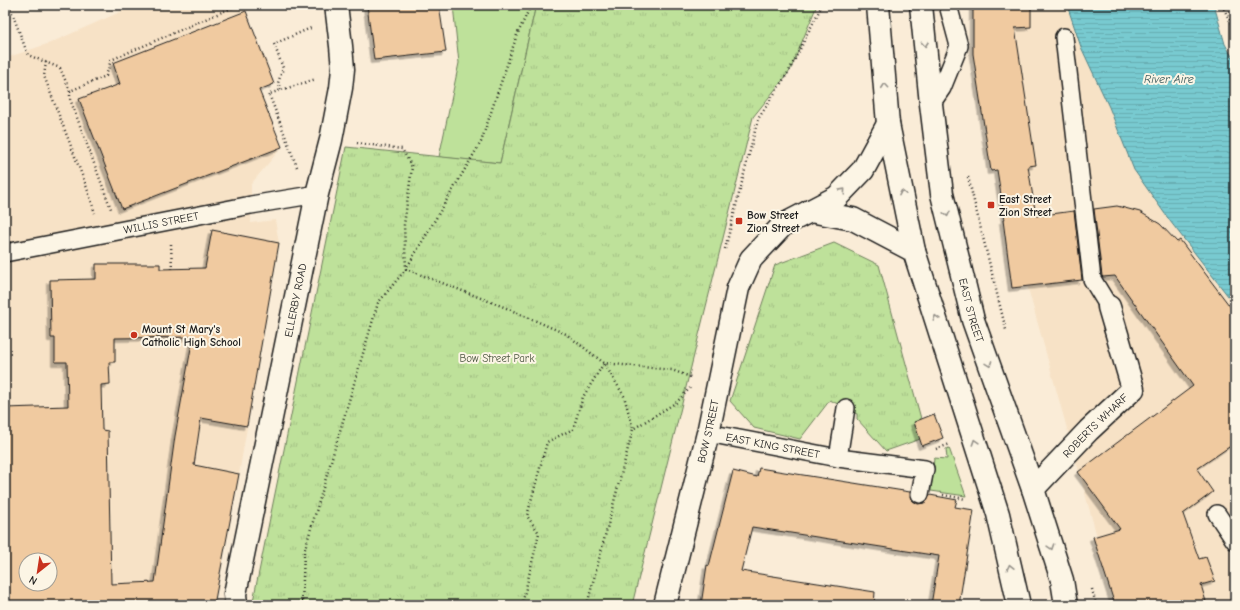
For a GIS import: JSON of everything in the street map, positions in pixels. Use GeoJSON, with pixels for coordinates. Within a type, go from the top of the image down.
{"type":"FeatureCollection","features":[{"type":"Feature","properties":{"kind":"main road","name":"ELLERBY ROAD"},"geometry":{"type":"LineString","coordinates":[[235,600],[317,194],[331,140],[341,88],[343,69],[341,39],[336,5]]}},
{"type":"Feature","properties":{"kind":"main road"},"geometry":{"type":"LineString","coordinates":[[878,5],[888,124],[914,250],[998,514],[1020,605]]}},
{"type":"Feature","properties":{"kind":"main road","name":"EAST STREET"},"geometry":{"type":"LineString","coordinates":[[921,5],[942,194],[973,320],[1033,489],[1062,580],[1066,605]]}},
{"type":"Feature","properties":{"kind":"main road","name":"BOW STREET"},"geometry":{"type":"LineString","coordinates":[[665,605],[708,433],[738,288],[751,259],[783,225],[837,197],[862,170],[888,124]]}},
{"type":"Feature","properties":{"kind":"main road"},"geometry":{"type":"LineString","coordinates":[[810,212],[853,219],[914,250]]}},
{"type":"Feature","properties":{"kind":"main road","name":"ROBERTS WHARF"},"geometry":{"type":"LineString","coordinates":[[1033,489],[1089,430],[1133,389],[1109,307]]}},
{"type":"Feature","properties":{"kind":"lane"},"geometry":{"type":"LineString","coordinates":[[931,104],[942,88],[959,46],[948,5]]}},
{"type":"Feature","properties":{"kind":"lane"},"geometry":{"type":"LineString","coordinates":[[1064,37],[1092,279],[1109,307]]}},
{"type":"Feature","properties":{"kind":"lane","name":"WILLIS STREET"},"geometry":{"type":"LineString","coordinates":[[5,254],[251,205],[317,194]]}},
{"type":"Feature","properties":{"kind":"lane"},"geometry":{"type":"LineString","coordinates":[[838,458],[846,408]]}},
{"type":"Feature","properties":{"kind":"lane","name":"EAST KING STREET"},"geometry":{"type":"LineString","coordinates":[[708,433],[838,458],[924,469]]}},
{"type":"Feature","properties":{"kind":"lane"},"geometry":{"type":"LineString","coordinates":[[921,493],[924,469]]}},
{"type":"Feature","properties":{"kind":"lane"},"geometry":{"type":"LineString","coordinates":[[1217,514],[1235,540]]}},
{"type":"Feature","properties":{"kind":"path"},"geometry":{"type":"LineString","coordinates":[[8,5],[28,55],[60,68],[70,91],[70,99],[112,213]]}},
{"type":"Feature","properties":{"kind":"path"},"geometry":{"type":"LineString","coordinates":[[70,91],[106,76],[112,60],[238,5]]}},
{"type":"Feature","properties":{"kind":"path"},"geometry":{"type":"LineString","coordinates":[[302,605],[304,552],[378,303],[406,269],[482,142],[517,35],[530,5]]}},
{"type":"Feature","properties":{"kind":"path"},"geometry":{"type":"LineString","coordinates":[[725,252],[758,119],[789,71],[822,5]]}},
{"type":"Feature","properties":{"kind":"path"},"geometry":{"type":"LineString","coordinates":[[1222,5],[1235,31]]}},
{"type":"Feature","properties":{"kind":"path"},"geometry":{"type":"LineString","coordinates":[[281,90],[278,83],[283,68],[274,44],[319,25]]}},
{"type":"Feature","properties":{"kind":"path"},"geometry":{"type":"LineString","coordinates":[[46,62],[44,76],[87,188],[102,234]]}},
{"type":"Feature","properties":{"kind":"path"},"geometry":{"type":"LineString","coordinates":[[289,147],[269,94],[343,69]]}},
{"type":"Feature","properties":{"kind":"path"},"geometry":{"type":"LineString","coordinates":[[331,140],[402,148],[412,167],[404,225],[406,269]]}},
{"type":"Feature","properties":{"kind":"path"},"geometry":{"type":"LineString","coordinates":[[967,173],[1006,332]]}},
{"type":"Feature","properties":{"kind":"path"},"geometry":{"type":"LineString","coordinates":[[406,269],[504,307],[566,334],[604,363],[624,396],[633,429],[587,605]]}},
{"type":"Feature","properties":{"kind":"path"},"geometry":{"type":"LineString","coordinates":[[604,363],[672,370],[699,379],[722,366]]}},
{"type":"Feature","properties":{"kind":"path"},"geometry":{"type":"LineString","coordinates":[[522,605],[539,533],[527,516],[547,442],[573,429],[582,397],[604,363]]}},
{"type":"Feature","properties":{"kind":"path"},"geometry":{"type":"LineString","coordinates":[[633,429],[677,402],[691,387],[694,378]]}},
{"type":"Feature","properties":{"kind":"path"},"geometry":{"type":"LineString","coordinates":[[924,469],[926,453],[973,435]]}},
{"type":"Feature","properties":{"kind":"path"},"geometry":{"type":"LineString","coordinates":[[921,493],[967,499],[998,514]]}},
{"type":"Feature","properties":{"kind":"path"},"geometry":{"type":"LineString","coordinates":[[1090,582],[1096,605]]}},
{"type":"Feature","properties":{"kind":"shaded area","name":"Mount St Mary's Catholic High School"},"geometry":{"type":"Polygon","coordinates":[[[136,5],[243,5],[274,84],[259,90],[282,147],[251,184],[251,223],[275,220],[279,243],[239,474],[214,605],[5,605],[5,99],[7,98],[9,57],[50,43],[136,5]]]}},
{"type":"Feature","properties":{"kind":"shaded area"},"geometry":{"type":"Polygon","coordinates":[[[979,5],[1067,5],[1081,47],[1109,107],[1170,221],[1235,305],[1235,605],[1116,605],[1006,209],[979,5]]]}},
{"type":"Feature","properties":{"kind":"green space"},"geometry":{"type":"Polygon","coordinates":[[[453,5],[536,5],[500,163],[439,157],[459,63],[453,5]]]}},
{"type":"Feature","properties":{"kind":"green space","name":"Bow Street Park"},"geometry":{"type":"Polygon","coordinates":[[[536,5],[817,5],[790,71],[753,117],[632,605],[256,605],[253,601],[346,147],[500,163],[536,5]]]}},
{"type":"Feature","properties":{"kind":"green space"},"geometry":{"type":"Polygon","coordinates":[[[834,243],[879,265],[926,437],[886,451],[857,419],[857,414],[830,400],[800,439],[754,428],[730,401],[775,265],[834,243]]]}},
{"type":"Feature","properties":{"kind":"green space"},"geometry":{"type":"Polygon","coordinates":[[[949,448],[966,496],[931,491],[934,458],[947,459],[946,449],[949,448]]]}},
{"type":"Feature","properties":{"kind":"water","name":"River Aire"},"geometry":{"type":"Polygon","coordinates":[[[1067,5],[1214,5],[1225,44],[1235,62],[1235,305],[1170,221],[1134,170],[1109,107],[1081,47],[1067,5]]]}},
{"type":"Feature","properties":{"kind":"building"},"geometry":{"type":"Polygon","coordinates":[[[367,5],[439,5],[446,52],[374,60],[367,5]]]}},
{"type":"Feature","properties":{"kind":"building"},"geometry":{"type":"Polygon","coordinates":[[[973,5],[1031,5],[1031,27],[1015,28],[1036,165],[1028,166],[1036,216],[1074,211],[1082,280],[1012,288],[1003,220],[1005,220],[997,170],[991,171],[973,54],[973,5]]]}},
{"type":"Feature","properties":{"kind":"building"},"geometry":{"type":"Polygon","coordinates":[[[246,11],[274,84],[259,90],[282,147],[122,209],[79,99],[120,84],[113,63],[246,11]]]}},
{"type":"Feature","properties":{"kind":"building"},"geometry":{"type":"Polygon","coordinates":[[[1117,206],[1140,212],[1160,224],[1177,242],[1180,240],[1235,313],[1235,443],[1197,469],[1213,492],[1183,514],[1199,559],[1206,557],[1215,581],[1201,585],[1207,605],[1115,605],[1093,537],[1120,529],[1078,472],[1193,386],[1115,276],[1102,276],[1094,209],[1117,206]]]}},
{"type":"Feature","properties":{"kind":"building"},"geometry":{"type":"Polygon","coordinates":[[[212,230],[279,243],[247,426],[201,418],[194,465],[239,474],[214,605],[5,605],[5,408],[68,406],[67,362],[55,362],[55,338],[51,338],[50,280],[96,279],[96,264],[160,264],[160,269],[205,268],[212,230]],[[193,337],[115,338],[115,362],[109,362],[110,384],[101,385],[102,430],[108,431],[111,584],[155,582],[175,436],[193,337]]]}},
{"type":"Feature","properties":{"kind":"building"},"geometry":{"type":"Polygon","coordinates":[[[934,414],[943,438],[922,446],[914,422],[934,414]]]}},
{"type":"Feature","properties":{"kind":"building"},"geometry":{"type":"Polygon","coordinates":[[[759,468],[910,492],[910,497],[918,504],[927,501],[930,495],[957,500],[955,507],[974,510],[959,605],[931,605],[939,556],[752,527],[741,571],[875,592],[874,605],[701,605],[707,565],[709,566],[733,471],[757,477],[759,468]]]}},
{"type":"Feature","properties":{"kind":"place","name":"East Street Zion Street"},"geometry":{"type":"Point","coordinates":[991,205]}},
{"type":"Feature","properties":{"kind":"place","name":"Bow Street Zion Street"},"geometry":{"type":"Point","coordinates":[739,221]}},
{"type":"Feature","properties":{"kind":"place","name":"Mount St Mary's Catholic High School"},"geometry":{"type":"Point","coordinates":[134,335]}}]}
